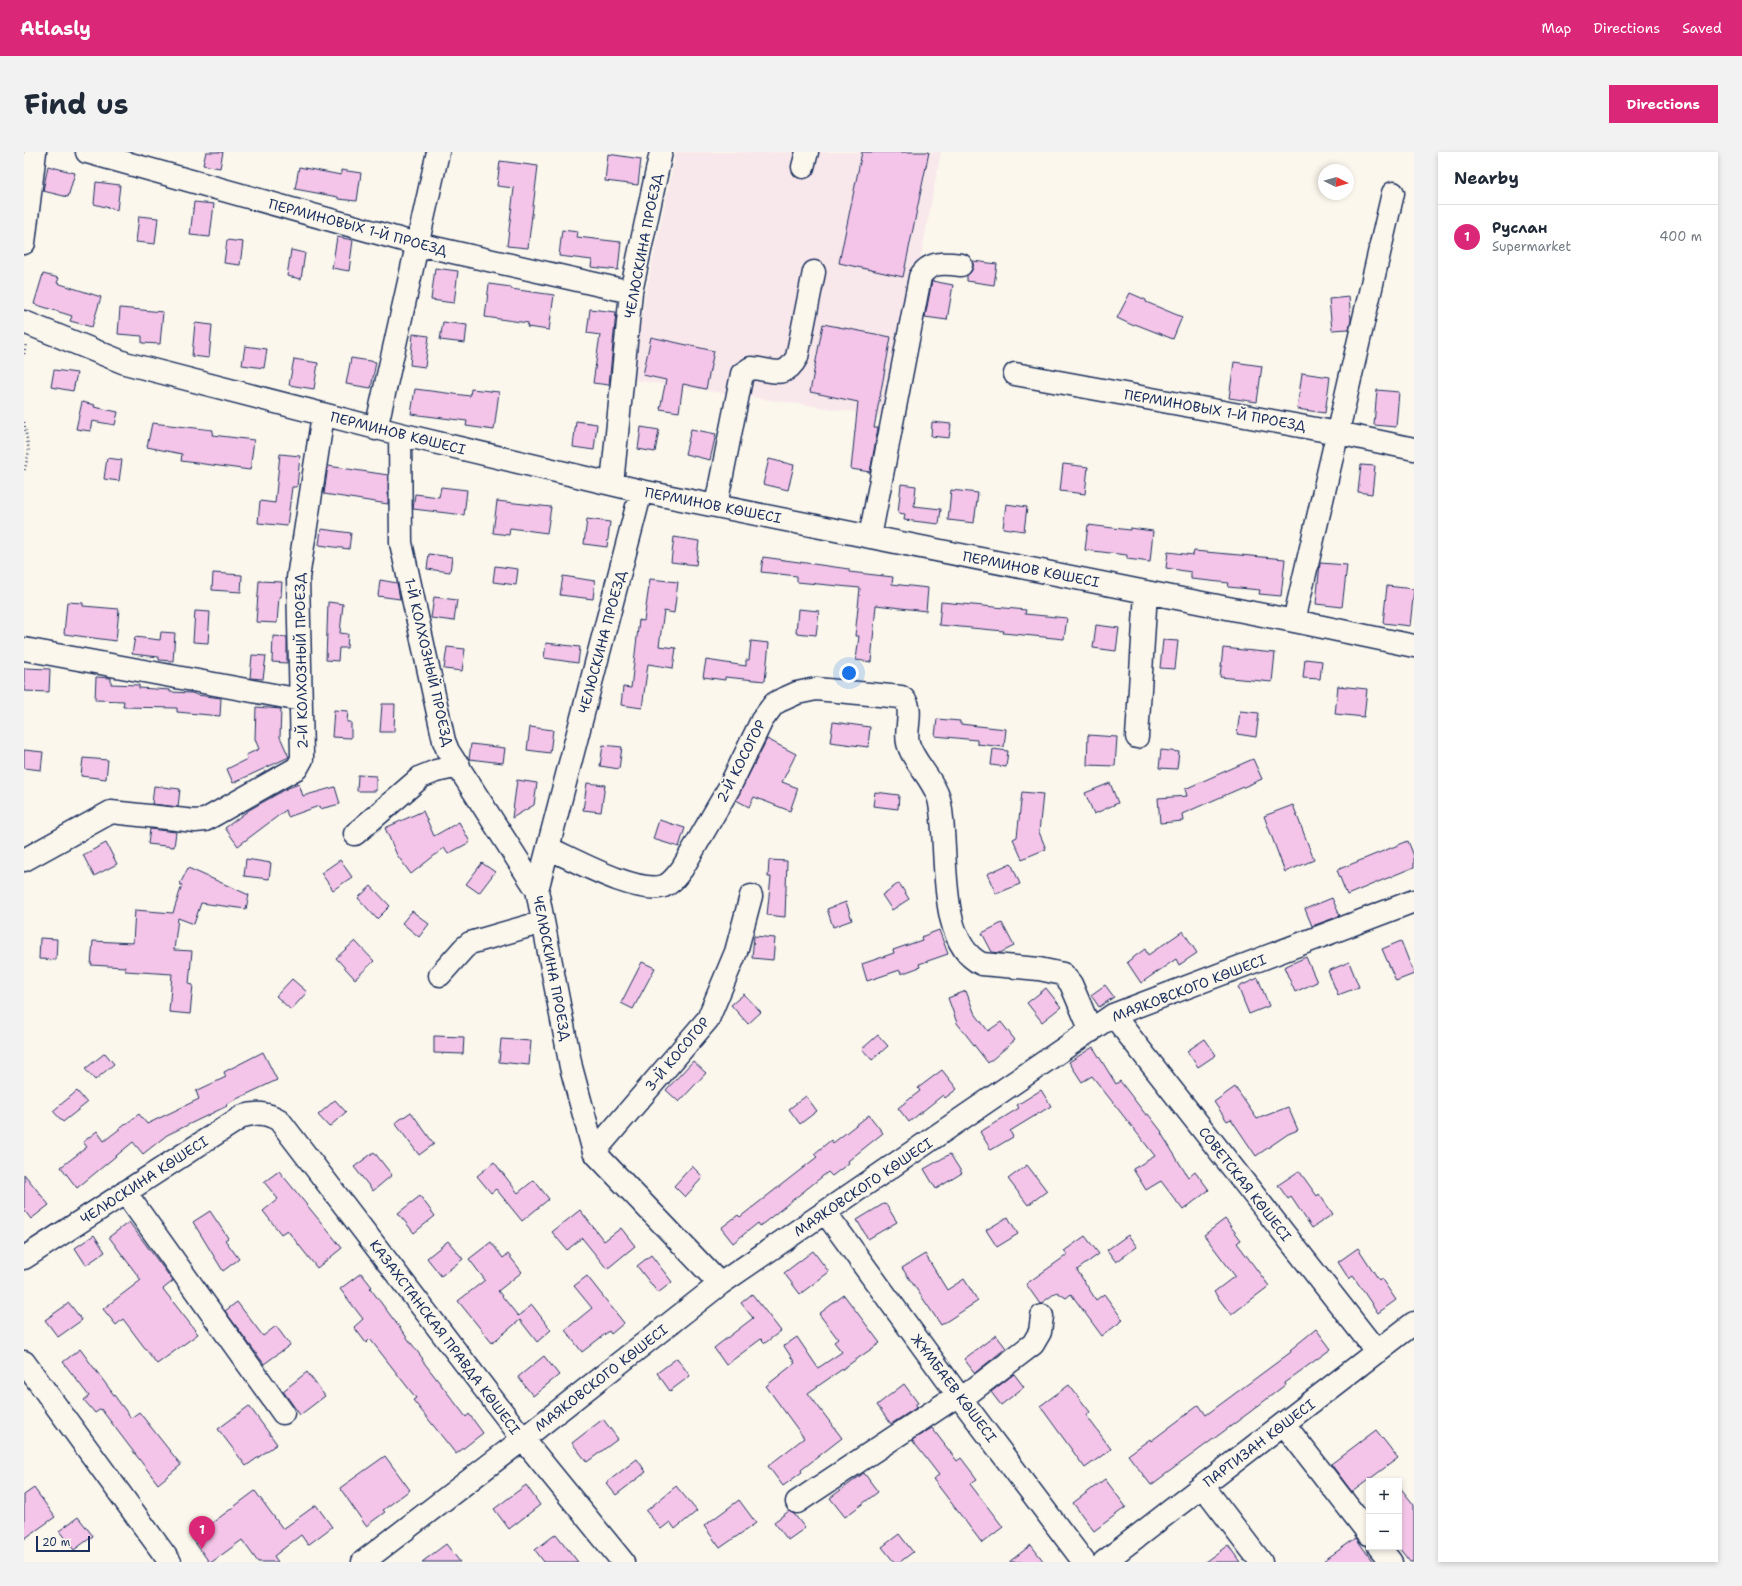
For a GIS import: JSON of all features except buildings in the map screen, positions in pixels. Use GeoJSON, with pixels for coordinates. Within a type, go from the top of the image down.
{"type":"FeatureCollection","features":[{"type":"Feature","properties":{"kind":"street"},"geometry":{"type":"LineString","coordinates":[[24,243],[36,152]]}},
{"type":"Feature","properties":{"kind":"street","name":"ПЕРМИНОВЫХ 1-Й ПРОЕЗД"},"geometry":{"type":"LineString","coordinates":[[87,152],[417,244],[631,292]]}},
{"type":"Feature","properties":{"kind":"street"},"geometry":{"type":"LineString","coordinates":[[376,429],[438,152]]}},
{"type":"Feature","properties":{"kind":"street","name":"ЧЕЛЮСКИНА ПРОЕЗД"},"geometry":{"type":"LineString","coordinates":[[612,484],[631,292],[661,152]]}},
{"type":"Feature","properties":{"kind":"street"},"geometry":{"type":"LineString","coordinates":[[1294,621],[1393,193]]}},
{"type":"Feature","properties":{"kind":"street"},"geometry":{"type":"LineString","coordinates":[[870,537],[920,277],[928,268],[937,264],[946,263],[961,265]]}},
{"type":"Feature","properties":{"kind":"street"},"geometry":{"type":"LineString","coordinates":[[716,505],[742,374],[751,368],[780,373],[787,370],[792,365],[797,357],[814,272]]}},
{"type":"Feature","properties":{"kind":"street","name":"ПЕРМИНОВ КӨШЕСІ"},"geometry":{"type":"LineString","coordinates":[[24,322],[125,363],[376,429],[641,491],[1414,646]]}},
{"type":"Feature","properties":{"kind":"street","name":"ПЕРМИНОВЫХ 1-Й ПРОЕЗД"},"geometry":{"type":"LineString","coordinates":[[1015,374],[1338,433],[1414,449]]}},
{"type":"Feature","properties":{"kind":"street","name":"2-Й КОЛХОЗНЫЙ ПРОЕЗД"},"geometry":{"type":"LineString","coordinates":[[24,860],[111,812],[195,821],[205,820],[293,772],[300,764],[302,754],[298,578],[323,415]]}},
{"type":"Feature","properties":{"kind":"street","name":"1-Й КОЛХОЗНЫЙ ПРОЕЗД"},"geometry":{"type":"LineString","coordinates":[[400,434],[401,543],[443,736],[448,751],[537,890]]}},
{"type":"Feature","properties":{"kind":"street","name":"ЧЕЛЮСКИНА ПРОЕЗД"},"geometry":{"type":"LineString","coordinates":[[641,491],[537,890],[570,1067],[594,1152],[720,1284]]}},
{"type":"Feature","properties":{"kind":"street"},"geometry":{"type":"LineString","coordinates":[[1137,737],[1146,592]]}},
{"type":"Feature","properties":{"kind":"street"},"geometry":{"type":"LineString","coordinates":[[24,649],[301,700]]}},
{"type":"Feature","properties":{"kind":"street","name":"2-Й КОСОГОР"},"geometry":{"type":"LineString","coordinates":[[548,848],[634,885],[659,887],[666,885],[671,882],[682,869],[729,788],[762,720],[774,704],[779,700],[797,693],[816,689],[901,697],[905,699],[909,710],[908,742],[930,779],[939,800],[945,873],[951,915],[954,928],[964,949],[975,960],[982,964],[1039,969],[1063,974],[1071,984],[1091,1030]]}},
{"type":"Feature","properties":{"kind":"street"},"geometry":{"type":"LineString","coordinates":[[356,834],[421,777],[436,770],[459,766]]}},
{"type":"Feature","properties":{"kind":"street","name":"3-Й КОСОГОР"},"geometry":{"type":"LineString","coordinates":[[594,1152],[708,1019],[736,952],[751,896]]}},
{"type":"Feature","properties":{"kind":"street","name":"МАЯКОВСКОГО КӨШЕСІ"},"geometry":{"type":"LineString","coordinates":[[363,1562],[524,1439],[720,1284],[1113,1015],[1414,901]]}},
{"type":"Feature","properties":{"kind":"street"},"geometry":{"type":"LineString","coordinates":[[440,975],[470,943],[543,922]]}},
{"type":"Feature","properties":{"kind":"street","name":"СОВЕТСКАЯ КӨШЕСІ"},"geometry":{"type":"LineString","coordinates":[[1113,1015],[1377,1352]]}},
{"type":"Feature","properties":{"kind":"street","name":"ЧЕЛЮСКИНА КӨШЕСІ"},"geometry":{"type":"LineString","coordinates":[[24,1258],[243,1116],[256,1113],[267,1114]]}},
{"type":"Feature","properties":{"kind":"street","name":"КАЗАХСТАНСКАЯ ПРАВДА КӨШЕСІ"},"geometry":{"type":"LineString","coordinates":[[267,1114],[279,1120],[524,1439],[622,1562]]}},
{"type":"Feature","properties":{"kind":"street"},"geometry":{"type":"LineString","coordinates":[[125,1192],[283,1413]]}},
{"type":"Feature","properties":{"kind":"street","name":"ЖҰМБАЕВ КӨШЕСІ"},"geometry":{"type":"LineString","coordinates":[[825,1212],[960,1397],[1084,1562]]}},
{"type":"Feature","properties":{"kind":"street"},"geometry":{"type":"LineString","coordinates":[[797,1502],[960,1397],[1034,1344],[1040,1332],[1042,1316]]}},
{"type":"Feature","properties":{"kind":"street","name":"ПАРТИЗАН КӨШЕСІ"},"geometry":{"type":"LineString","coordinates":[[1104,1562],[1414,1323]]}},
{"type":"Feature","properties":{"kind":"street"},"geometry":{"type":"LineString","coordinates":[[24,1362],[170,1562]]}},
{"type":"Feature","properties":{"kind":"street"},"geometry":{"type":"LineString","coordinates":[[1284,1424],[1366,1530]]}},
{"type":"Feature","properties":{"kind":"street"},"geometry":{"type":"LineString","coordinates":[[1203,1486],[1261,1562]]}},
{"type":"Feature","properties":{"kind":"street"},"geometry":{"type":"LineString","coordinates":[[1381,1550],[1391,1562]]}},
{"type":"Feature","properties":{"kind":"path"},"geometry":{"type":"LineString","coordinates":[[24,422],[29,451],[24,473]]}},
{"type":"Feature","properties":{"kind":"shaded area"},"geometry":{"type":"Polygon","coordinates":[[[676,152],[941,152],[890,417],[632,380],[645,296],[676,152]]]}},
{"type":"Feature","properties":{"kind":"place","name":"Руслан"},"geometry":{"type":"Point","coordinates":[202,1549]}}]}
